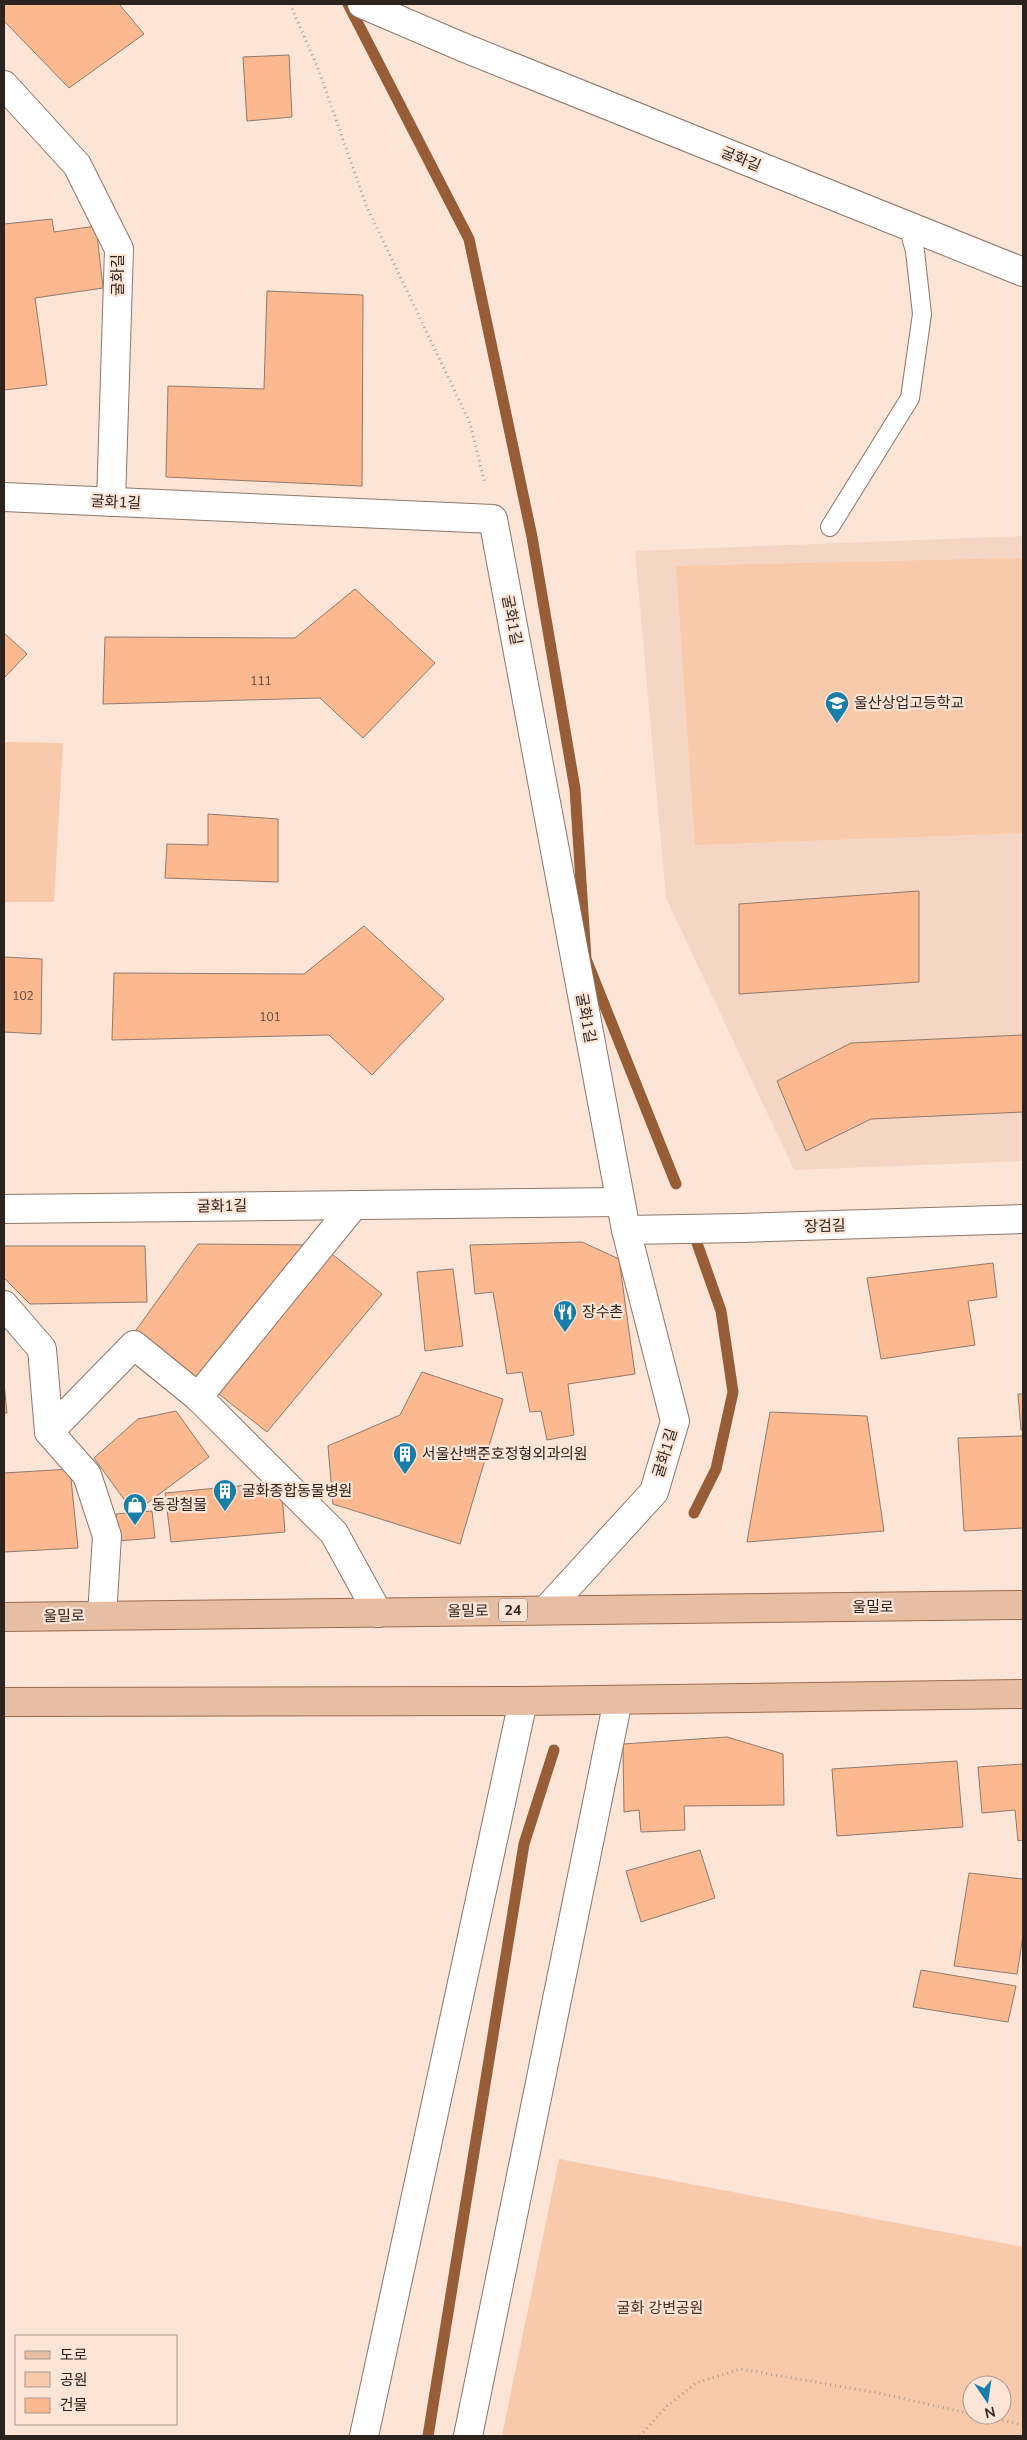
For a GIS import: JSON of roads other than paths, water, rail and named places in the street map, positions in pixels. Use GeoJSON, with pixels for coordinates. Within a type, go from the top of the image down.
{"type":"FeatureCollection","features":[{"type":"Feature","properties":{"kind":"main road","name":"울밀로"},"geometry":{"type":"LineString","coordinates":[[4,1617],[378,1613],[547,1609],[1023,1605]]}},
{"type":"Feature","properties":{"kind":"main road"},"geometry":{"type":"LineString","coordinates":[[4,1702],[523,1701],[1023,1694]]}},
{"type":"Feature","properties":{"kind":"street","name":"굴화길"},"geometry":{"type":"LineString","coordinates":[[362,4],[460,46],[1023,272]]}},
{"type":"Feature","properties":{"kind":"street","name":"굴화길"},"geometry":{"type":"LineString","coordinates":[[4,86],[77,165],[120,249],[111,502]]}},
{"type":"Feature","properties":{"kind":"street","name":"굴화1길"},"geometry":{"type":"LineString","coordinates":[[4,497],[493,519],[620,1202],[675,1420],[654,1492],[547,1609]]}},
{"type":"Feature","properties":{"kind":"street","name":"굴화1길"},"geometry":{"type":"LineString","coordinates":[[4,1208],[620,1202]]}},
{"type":"Feature","properties":{"kind":"street"},"geometry":{"type":"LineString","coordinates":[[198,1397],[354,1205]]}},
{"type":"Feature","properties":{"kind":"street","name":"장검길"},"geometry":{"type":"LineString","coordinates":[[626,1230],[1023,1219]]}},
{"type":"Feature","properties":{"kind":"street"},"geometry":{"type":"LineString","coordinates":[[4,1305],[42,1349],[49,1432],[87,1475],[107,1536],[102,1615]]}},
{"type":"Feature","properties":{"kind":"street"},"geometry":{"type":"LineString","coordinates":[[49,1432],[134,1345],[198,1397],[334,1534],[378,1613]]}},
{"type":"Feature","properties":{"kind":"street"},"geometry":{"type":"LineString","coordinates":[[468,2436],[618,1700]]}},
{"type":"Feature","properties":{"kind":"street"},"geometry":{"type":"LineString","coordinates":[[364,2436],[523,1701]]}},
{"type":"Feature","properties":{"kind":"lane"},"geometry":{"type":"LineString","coordinates":[[830,527],[910,398],[922,314],[915,250],[908,226]]}},
{"type":"Feature","properties":{"kind":"waterway"},"geometry":{"type":"LineString","coordinates":[[348,4],[469,239],[532,537],[575,789],[586,959],[676,1184]]}},
{"type":"Feature","properties":{"kind":"waterway"},"geometry":{"type":"LineString","coordinates":[[692,1229],[721,1311],[733,1392],[716,1469],[694,1513]]}},
{"type":"Feature","properties":{"kind":"waterway"},"geometry":{"type":"LineString","coordinates":[[428,2436],[524,1844],[554,1750]]}},
{"type":"Feature","properties":{"kind":"place","name":"울산상업고등학교"},"geometry":{"type":"Point","coordinates":[837,724]}},
{"type":"Feature","properties":{"kind":"place","name":"장수촌"},"geometry":{"type":"Point","coordinates":[565,1333]}},
{"type":"Feature","properties":{"kind":"place","name":"서울산백준호정형외과의원"},"geometry":{"type":"Point","coordinates":[405,1475]}},
{"type":"Feature","properties":{"kind":"place","name":"굴화종합동물병원"},"geometry":{"type":"Point","coordinates":[225,1512]}},
{"type":"Feature","properties":{"kind":"place","name":"동광철물"},"geometry":{"type":"Point","coordinates":[135,1526]}},
{"type":"Feature","properties":{"kind":"park label","name":"굴화 강변공원"},"geometry":{"type":"Point","coordinates":[660,2308]}}]}
